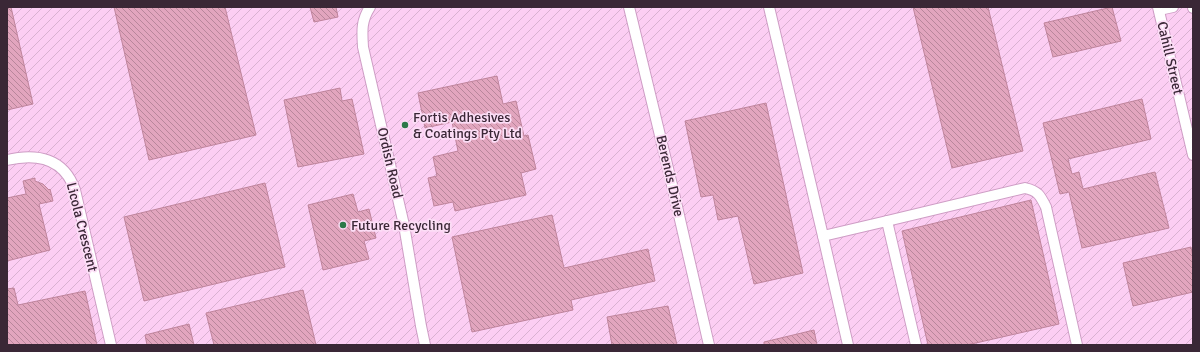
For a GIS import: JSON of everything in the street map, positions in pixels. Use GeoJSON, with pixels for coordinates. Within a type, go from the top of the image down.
{"type":"FeatureCollection","features":[{"type":"Feature","properties":{"kind":"street","name":"Ordish Road"},"geometry":{"type":"LineString","coordinates":[[370,7],[364,16],[362,30],[363,47],[404,225],[425,345]]}},
{"type":"Feature","properties":{"kind":"street","name":"Berends Drive"},"geometry":{"type":"LineString","coordinates":[[629,7],[709,345]]}},
{"type":"Feature","properties":{"kind":"street"},"geometry":{"type":"LineString","coordinates":[[769,7],[848,345]]}},
{"type":"Feature","properties":{"kind":"street"},"geometry":{"type":"LineString","coordinates":[[1159,9],[1173,7]]}},
{"type":"Feature","properties":{"kind":"street","name":"Cahill Street"},"geometry":{"type":"LineString","coordinates":[[1159,9],[1190,126],[1193,155]]}},
{"type":"Feature","properties":{"kind":"street","name":"Licola Crescent"},"geometry":{"type":"LineString","coordinates":[[7,160],[23,157],[42,158],[58,166],[69,177],[74,190],[111,345]]}},
{"type":"Feature","properties":{"kind":"street"},"geometry":{"type":"LineString","coordinates":[[823,236],[1024,188],[1032,190],[1037,193],[1046,207],[1077,345]]}},
{"type":"Feature","properties":{"kind":"street"},"geometry":{"type":"LineString","coordinates":[[887,221],[916,345]]}},
{"type":"Feature","properties":{"kind":"shaded area"},"geometry":{"type":"Polygon","coordinates":[[[7,7],[1193,7],[1193,345],[7,345],[7,7]]]}},
{"type":"Feature","properties":{"kind":"building"},"geometry":{"type":"Polygon","coordinates":[[[7,7],[11,7],[33,104],[7,110],[7,7]]]}},
{"type":"Feature","properties":{"kind":"building"},"geometry":{"type":"Polygon","coordinates":[[[114,7],[225,7],[256,135],[149,160],[114,7]]]}},
{"type":"Feature","properties":{"kind":"building"},"geometry":{"type":"Polygon","coordinates":[[[310,7],[336,7],[338,17],[314,22],[310,7]]]}},
{"type":"Feature","properties":{"kind":"building"},"geometry":{"type":"Polygon","coordinates":[[[913,7],[988,7],[1023,151],[952,168],[913,7]]]}},
{"type":"Feature","properties":{"kind":"building"},"geometry":{"type":"Polygon","coordinates":[[[1112,7],[1121,41],[1053,57],[1044,23],[1112,7]]]}},
{"type":"Feature","properties":{"kind":"building"},"geometry":{"type":"Polygon","coordinates":[[[497,76],[503,104],[516,101],[524,136],[528,135],[536,169],[521,173],[526,195],[455,211],[453,202],[434,206],[428,178],[437,176],[433,157],[458,151],[452,122],[425,128],[418,93],[497,76]]]}},
{"type":"Feature","properties":{"kind":"building"},"geometry":{"type":"Polygon","coordinates":[[[340,88],[342,101],[352,99],[364,154],[298,167],[284,100],[340,88]]]}},
{"type":"Feature","properties":{"kind":"building"},"geometry":{"type":"Polygon","coordinates":[[[1142,99],[1151,139],[1068,159],[1072,174],[1079,172],[1083,189],[1155,172],[1169,228],[1082,248],[1069,192],[1060,194],[1043,123],[1142,99]]]}},
{"type":"Feature","properties":{"kind":"building"},"geometry":{"type":"Polygon","coordinates":[[[766,103],[803,273],[754,284],[738,216],[718,220],[713,195],[701,197],[685,121],[766,103]]]}},
{"type":"Feature","properties":{"kind":"building"},"geometry":{"type":"Polygon","coordinates":[[[35,178],[35,181],[43,184],[49,190],[50,189],[53,201],[39,204],[50,250],[7,261],[7,198],[26,194],[23,181],[35,178]]]}},
{"type":"Feature","properties":{"kind":"building"},"geometry":{"type":"Polygon","coordinates":[[[265,183],[285,267],[144,301],[124,217],[265,183]]]}},
{"type":"Feature","properties":{"kind":"building","name":"Future Recycling"},"geometry":{"type":"Polygon","coordinates":[[[353,194],[358,212],[369,209],[376,238],[364,241],[369,259],[323,270],[308,205],[353,194]]]}},
{"type":"Feature","properties":{"kind":"building"},"geometry":{"type":"Polygon","coordinates":[[[1031,200],[1059,324],[967,345],[928,345],[902,231],[1031,200]]]}},
{"type":"Feature","properties":{"kind":"building"},"geometry":{"type":"Polygon","coordinates":[[[552,215],[564,268],[648,249],[655,281],[571,300],[573,310],[472,332],[452,237],[552,215]]]}},
{"type":"Feature","properties":{"kind":"building"},"geometry":{"type":"Polygon","coordinates":[[[1191,247],[1193,257],[1193,292],[1133,306],[1123,263],[1191,247]]]}},
{"type":"Feature","properties":{"kind":"building"},"geometry":{"type":"Polygon","coordinates":[[[14,288],[18,305],[85,291],[97,345],[7,345],[7,289],[14,288]]]}},
{"type":"Feature","properties":{"kind":"building"},"geometry":{"type":"Polygon","coordinates":[[[303,290],[316,345],[214,345],[206,313],[303,290]]]}},
{"type":"Feature","properties":{"kind":"building"},"geometry":{"type":"Polygon","coordinates":[[[668,306],[677,345],[612,345],[607,317],[668,306]]]}},
{"type":"Feature","properties":{"kind":"building"},"geometry":{"type":"Polygon","coordinates":[[[189,324],[194,345],[147,345],[145,335],[189,324]]]}},
{"type":"Feature","properties":{"kind":"building"},"geometry":{"type":"Polygon","coordinates":[[[814,330],[817,345],[764,345],[764,342],[814,330]]]}},
{"type":"Feature","properties":{"kind":"place","name":"Fortis Adhesives & Coatings Pty Ltd"},"geometry":{"type":"Point","coordinates":[405,125]}},
{"type":"Feature","properties":{"kind":"place","name":"Future Recycling"},"geometry":{"type":"Point","coordinates":[343,225]}}]}
